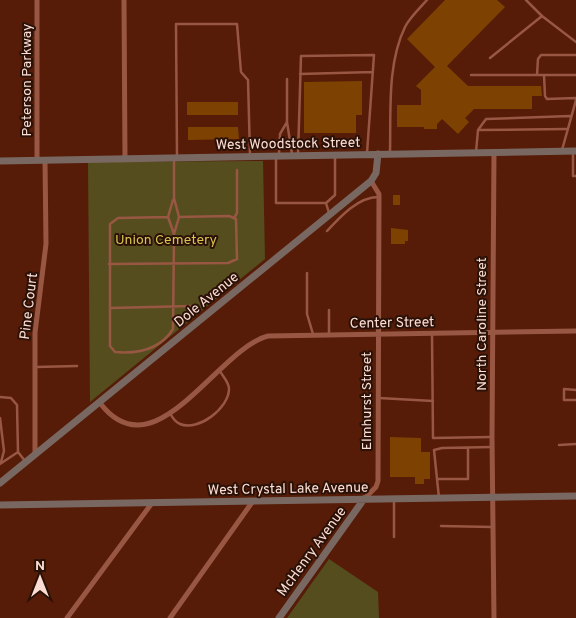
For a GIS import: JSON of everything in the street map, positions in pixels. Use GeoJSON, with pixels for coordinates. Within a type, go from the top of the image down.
{"type":"FeatureCollection","features":[{"type":"Feature","properties":{"kind":"street","name":"Peterson Parkway"},"geometry":{"type":"LineString","coordinates":[[37,0],[37,160]]}},
{"type":"Feature","properties":{"kind":"street"},"geometry":{"type":"LineString","coordinates":[[124,0],[125,159]]}},
{"type":"Feature","properties":{"kind":"street","name":"West Woodstock Street"},"geometry":{"type":"LineString","coordinates":[[0,161],[574,151]]}},
{"type":"Feature","properties":{"kind":"street","name":"North Caroline Street"},"geometry":{"type":"LineString","coordinates":[[494,152],[492,332],[494,618]]}},
{"type":"Feature","properties":{"kind":"street"},"geometry":{"type":"LineString","coordinates":[[371,181],[376,173],[378,154]]}},
{"type":"Feature","properties":{"kind":"street","name":"Pine Court"},"geometry":{"type":"LineString","coordinates":[[35,455],[35,319],[46,244],[45,160]]}},
{"type":"Feature","properties":{"kind":"street","name":"Elmhurst Street"},"geometry":{"type":"LineString","coordinates":[[364,499],[376,487],[378,481],[379,197],[377,189],[371,181]]}},
{"type":"Feature","properties":{"kind":"street","name":"Dole Avenue"},"geometry":{"type":"LineString","coordinates":[[0,483],[371,181]]}},
{"type":"Feature","properties":{"kind":"street","name":"Center Street"},"geometry":{"type":"LineString","coordinates":[[100,402],[112,418],[134,425],[148,423],[169,412],[261,338],[275,335],[576,331]]}},
{"type":"Feature","properties":{"kind":"street","name":"West Crystal Lake Avenue"},"geometry":{"type":"LineString","coordinates":[[0,505],[576,496]]}},
{"type":"Feature","properties":{"kind":"street","name":"McHenry Avenue"},"geometry":{"type":"LineString","coordinates":[[278,618],[364,499]]}},
{"type":"Feature","properties":{"kind":"street"},"geometry":{"type":"LineString","coordinates":[[170,618],[253,502]]}},
{"type":"Feature","properties":{"kind":"street"},"geometry":{"type":"LineString","coordinates":[[67,618],[152,503]]}},
{"type":"Feature","properties":{"kind":"lane"},"geometry":{"type":"LineString","coordinates":[[390,154],[392,94],[399,41],[406,24],[427,0]]}},
{"type":"Feature","properties":{"kind":"lane"},"geometry":{"type":"LineString","coordinates":[[526,0],[542,16],[576,42]]}},
{"type":"Feature","properties":{"kind":"lane"},"geometry":{"type":"LineString","coordinates":[[490,58],[542,16]]}},
{"type":"Feature","properties":{"kind":"lane"},"geometry":{"type":"LineString","coordinates":[[174,234],[168,218],[174,198],[176,158],[176,24],[237,24],[241,72],[248,80],[250,156]]}},
{"type":"Feature","properties":{"kind":"lane"},"geometry":{"type":"LineString","coordinates":[[537,75],[538,60],[541,55],[576,54]]}},
{"type":"Feature","properties":{"kind":"lane"},"geometry":{"type":"LineString","coordinates":[[295,156],[301,56],[374,55],[367,154]]}},
{"type":"Feature","properties":{"kind":"lane"},"geometry":{"type":"LineString","coordinates":[[300,74],[373,72]]}},
{"type":"Feature","properties":{"kind":"lane"},"geometry":{"type":"LineString","coordinates":[[471,75],[576,75]]}},
{"type":"Feature","properties":{"kind":"lane"},"geometry":{"type":"LineString","coordinates":[[544,75],[545,96],[547,98],[576,99],[561,151]]}},
{"type":"Feature","properties":{"kind":"lane"},"geometry":{"type":"LineString","coordinates":[[287,78],[287,122],[295,156]]}},
{"type":"Feature","properties":{"kind":"lane"},"geometry":{"type":"LineString","coordinates":[[476,152],[478,130],[486,119],[570,116]]}},
{"type":"Feature","properties":{"kind":"lane"},"geometry":{"type":"LineString","coordinates":[[287,122],[280,134],[277,156],[276,203],[326,203],[335,195],[335,155]]}},
{"type":"Feature","properties":{"kind":"lane"},"geometry":{"type":"LineString","coordinates":[[478,130],[566,129]]}},
{"type":"Feature","properties":{"kind":"lane"},"geometry":{"type":"LineString","coordinates":[[574,151],[573,176],[576,176]]}},
{"type":"Feature","properties":{"kind":"lane"},"geometry":{"type":"LineString","coordinates":[[234,218],[237,213],[237,170]]}},
{"type":"Feature","properties":{"kind":"lane"},"geometry":{"type":"LineString","coordinates":[[326,231],[343,215],[364,200],[379,197]]}},
{"type":"Feature","properties":{"kind":"lane"},"geometry":{"type":"LineString","coordinates":[[168,218],[118,218],[113,220],[109,227],[110,346],[113,351],[144,351],[162,342],[173,329],[174,234],[179,217],[174,198]]}},
{"type":"Feature","properties":{"kind":"lane"},"geometry":{"type":"LineString","coordinates":[[326,203],[330,215]]}},
{"type":"Feature","properties":{"kind":"lane"},"geometry":{"type":"LineString","coordinates":[[179,217],[234,218]]}},
{"type":"Feature","properties":{"kind":"lane"},"geometry":{"type":"LineString","coordinates":[[109,264],[228,263],[235,261],[238,254],[238,225],[234,218]]}},
{"type":"Feature","properties":{"kind":"lane"},"geometry":{"type":"LineString","coordinates":[[307,273],[308,314],[314,335]]}},
{"type":"Feature","properties":{"kind":"lane"},"geometry":{"type":"LineString","coordinates":[[110,308],[193,306]]}},
{"type":"Feature","properties":{"kind":"lane"},"geometry":{"type":"LineString","coordinates":[[329,310],[329,335]]}},
{"type":"Feature","properties":{"kind":"lane"},"geometry":{"type":"LineString","coordinates":[[432,333],[433,438],[492,437]]}},
{"type":"Feature","properties":{"kind":"lane"},"geometry":{"type":"LineString","coordinates":[[34,367],[77,366]]}},
{"type":"Feature","properties":{"kind":"lane"},"geometry":{"type":"LineString","coordinates":[[169,412],[176,423],[190,426],[198,425],[219,409],[225,403],[229,389],[228,383],[220,371]]}},
{"type":"Feature","properties":{"kind":"lane"},"geometry":{"type":"LineString","coordinates":[[576,390],[564,389],[564,400],[576,400]]}},
{"type":"Feature","properties":{"kind":"lane"},"geometry":{"type":"LineString","coordinates":[[0,397],[11,398],[17,405],[18,452],[26,462]]}},
{"type":"Feature","properties":{"kind":"lane"},"geometry":{"type":"LineString","coordinates":[[378,398],[433,401]]}},
{"type":"Feature","properties":{"kind":"lane"},"geometry":{"type":"LineString","coordinates":[[0,418],[4,451],[1,463]]}},
{"type":"Feature","properties":{"kind":"lane"},"geometry":{"type":"LineString","coordinates":[[559,445],[576,444]]}},
{"type":"Feature","properties":{"kind":"lane"},"geometry":{"type":"LineString","coordinates":[[438,480],[468,479],[468,448]]}},
{"type":"Feature","properties":{"kind":"lane"},"geometry":{"type":"LineString","coordinates":[[439,498],[434,450],[492,448]]}},
{"type":"Feature","properties":{"kind":"lane"},"geometry":{"type":"LineString","coordinates":[[1,463],[18,452]]}},
{"type":"Feature","properties":{"kind":"lane"},"geometry":{"type":"LineString","coordinates":[[394,498],[394,536]]}},
{"type":"Feature","properties":{"kind":"lane"},"geometry":{"type":"LineString","coordinates":[[441,526],[492,527]]}},
{"type":"Feature","properties":{"kind":"green space","name":"Union Cemetery"},"geometry":{"type":"Polygon","coordinates":[[[263,161],[265,259],[90,402],[88,162],[263,161]]]}},
{"type":"Feature","properties":{"kind":"green space"},"geometry":{"type":"Polygon","coordinates":[[[329,559],[378,592],[379,618],[287,618],[329,559]]]}},
{"type":"Feature","properties":{"kind":"building"},"geometry":{"type":"Polygon","coordinates":[[[445,0],[497,0],[505,7],[447,66],[468,86],[541,86],[542,96],[532,96],[532,109],[474,109],[465,118],[469,122],[458,134],[442,119],[437,124],[437,129],[397,127],[397,105],[421,105],[421,90],[416,86],[435,67],[407,39],[445,0]]]}},
{"type":"Feature","properties":{"kind":"building"},"geometry":{"type":"Polygon","coordinates":[[[362,81],[362,115],[356,115],[356,133],[304,133],[304,82],[362,81]]]}},
{"type":"Feature","properties":{"kind":"building"},"geometry":{"type":"Polygon","coordinates":[[[187,102],[238,102],[238,115],[187,115],[187,102]]]}},
{"type":"Feature","properties":{"kind":"building"},"geometry":{"type":"Polygon","coordinates":[[[188,127],[238,127],[239,139],[188,140],[188,127]]]}},
{"type":"Feature","properties":{"kind":"building"},"geometry":{"type":"Polygon","coordinates":[[[393,195],[400,195],[400,205],[393,205],[393,195]]]}},
{"type":"Feature","properties":{"kind":"building"},"geometry":{"type":"Polygon","coordinates":[[[391,228],[408,230],[408,241],[405,241],[405,244],[391,244],[391,228]]]}},
{"type":"Feature","properties":{"kind":"building"},"geometry":{"type":"Polygon","coordinates":[[[390,437],[421,438],[421,452],[430,452],[430,479],[424,479],[424,484],[415,484],[415,477],[390,477],[390,437]]]}}]}
